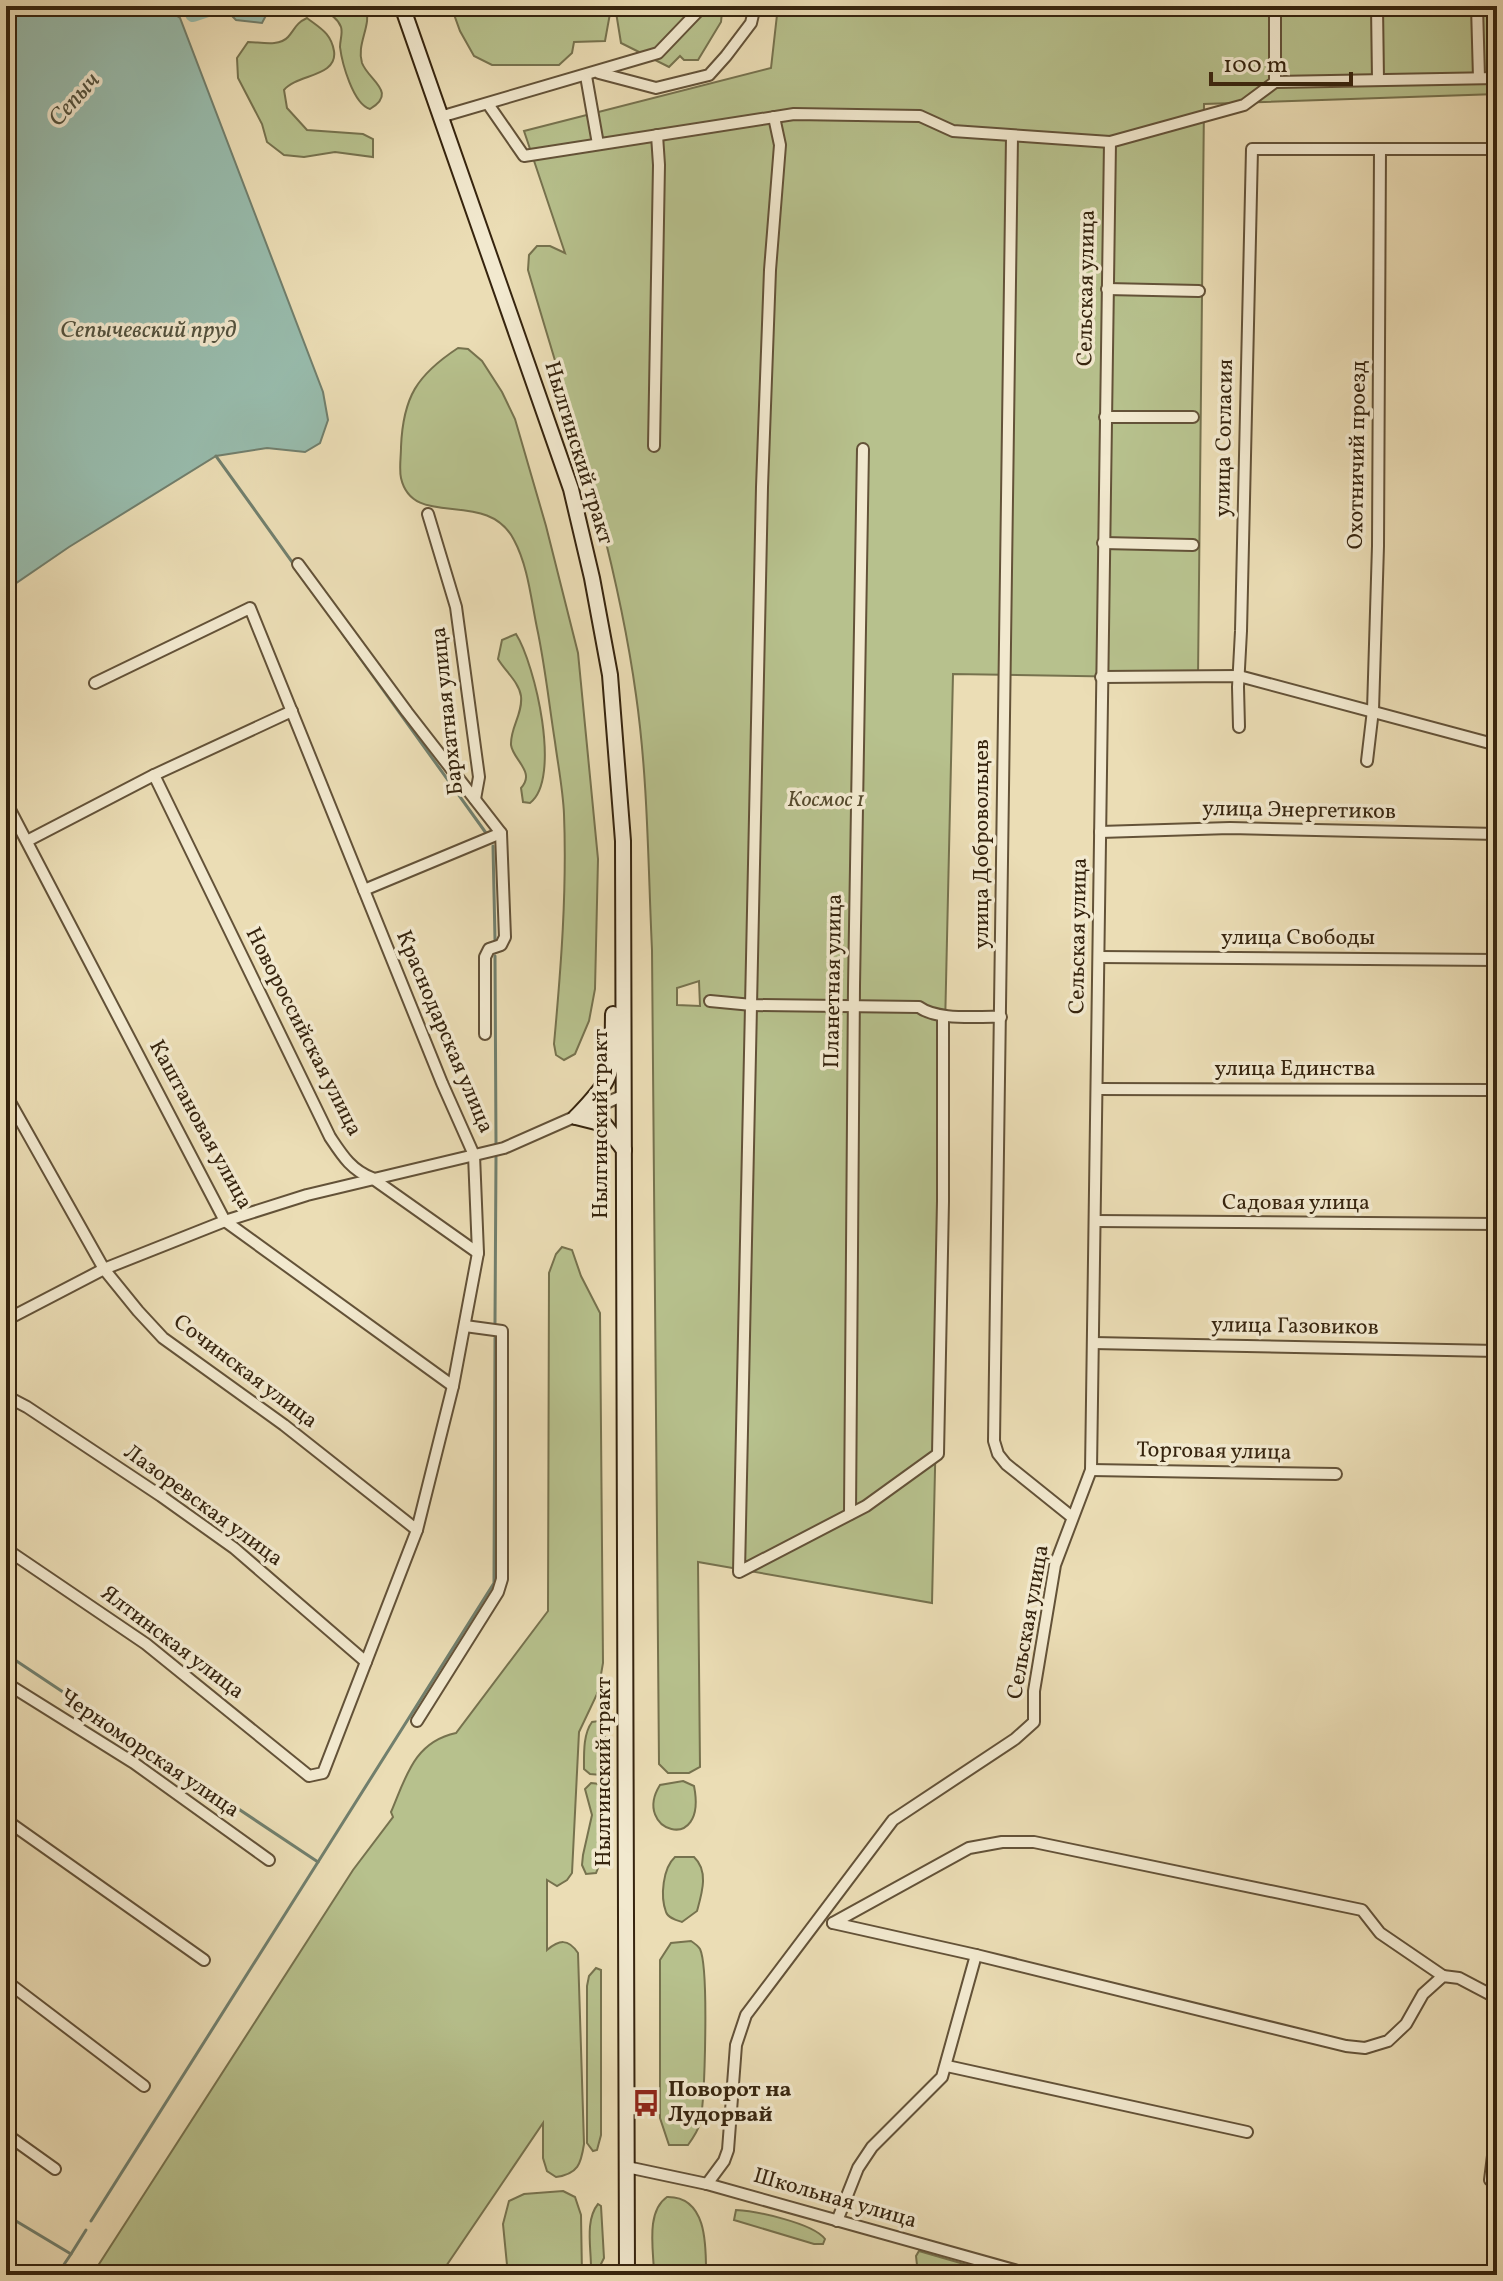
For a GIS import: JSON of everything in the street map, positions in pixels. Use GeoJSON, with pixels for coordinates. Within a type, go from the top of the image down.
{"type":"FeatureCollection","features":[{"type":"Feature","properties":{"kind":"main road","name":"Нылгинский тракт"},"geometry":{"type":"LineString","coordinates":[[402,6],[571,489],[610,675],[618,751],[623,865],[627,2275]]}},
{"type":"Feature","properties":{"kind":"main road"},"geometry":{"type":"LineString","coordinates":[[576,1117],[602,1090],[612,1067],[614,893],[623,865]]}},
{"type":"Feature","properties":{"kind":"main road"},"geometry":{"type":"LineString","coordinates":[[576,1117],[604,1124],[624,1150]]}},
{"type":"Feature","properties":{"kind":"street"},"geometry":{"type":"LineString","coordinates":[[440,117],[658,53],[703,6]]}},
{"type":"Feature","properties":{"kind":"street"},"geometry":{"type":"LineString","coordinates":[[591,74],[656,88],[709,75],[751,23],[755,6]]}},
{"type":"Feature","properties":{"kind":"street"},"geometry":{"type":"LineString","coordinates":[[1275,6],[1275,82]]}},
{"type":"Feature","properties":{"kind":"street"},"geometry":{"type":"LineString","coordinates":[[1377,6],[1378,80]]}},
{"type":"Feature","properties":{"kind":"street"},"geometry":{"type":"LineString","coordinates":[[1477,6],[1479,78]]}},
{"type":"Feature","properties":{"kind":"street"},"geometry":{"type":"LineString","coordinates":[[591,74],[598,144]]}},
{"type":"Feature","properties":{"kind":"street"},"geometry":{"type":"LineString","coordinates":[[488,104],[524,156],[794,114],[920,116],[953,131],[1110,142],[1244,105],[1275,82],[1497,78]]}},
{"type":"Feature","properties":{"kind":"street"},"geometry":{"type":"LineString","coordinates":[[774,117],[780,145],[770,270],[762,487],[739,1572],[850,1514],[938,1454],[943,1016]]}},
{"type":"Feature","properties":{"kind":"street"},"geometry":{"type":"LineString","coordinates":[[654,446],[657,135]]}},
{"type":"Feature","properties":{"kind":"street","name":"улица Добровольцев"},"geometry":{"type":"LineString","coordinates":[[1012,136],[994,1441],[998,1454],[1006,1464],[1072,1517]]}},
{"type":"Feature","properties":{"kind":"street","name":"Сельская улица"},"geometry":{"type":"LineString","coordinates":[[815,1925],[893,1820],[1015,1739],[1034,1722],[1034,1691],[1055,1565],[1091,1470],[1110,142]]}},
{"type":"Feature","properties":{"kind":"street","name":"улица Согласия"},"geometry":{"type":"LineString","coordinates":[[1239,727],[1252,149],[1380,149]]}},
{"type":"Feature","properties":{"kind":"street"},"geometry":{"type":"LineString","coordinates":[[1380,149],[1497,149]]}},
{"type":"Feature","properties":{"kind":"street","name":"Охотничий проезд"},"geometry":{"type":"LineString","coordinates":[[1367,761],[1373,710],[1379,438],[1380,149]]}},
{"type":"Feature","properties":{"kind":"street"},"geometry":{"type":"LineString","coordinates":[[1107,289],[1199,291]]}},
{"type":"Feature","properties":{"kind":"street"},"geometry":{"type":"LineString","coordinates":[[1105,417],[1193,417]]}},
{"type":"Feature","properties":{"kind":"street","name":"Планетная улица"},"geometry":{"type":"LineString","coordinates":[[850,1514],[863,449]]}},
{"type":"Feature","properties":{"kind":"street","name":"Бархатная улица"},"geometry":{"type":"LineString","coordinates":[[428,514],[456,607],[479,777],[475,799],[501,833]]}},
{"type":"Feature","properties":{"kind":"street"},"geometry":{"type":"LineString","coordinates":[[1103,543],[1193,545]]}},
{"type":"Feature","properties":{"kind":"street"},"geometry":{"type":"LineString","coordinates":[[298,564],[475,799]]}},
{"type":"Feature","properties":{"kind":"street","name":"Краснодарская улица"},"geometry":{"type":"LineString","coordinates":[[95,683],[250,608],[474,1155],[478,1253],[453,1386],[417,1530],[323,1773],[309,1776]]}},
{"type":"Feature","properties":{"kind":"street"},"geometry":{"type":"LineString","coordinates":[[1101,677],[1239,676],[1497,745]]}},
{"type":"Feature","properties":{"kind":"street"},"geometry":{"type":"LineString","coordinates":[[27,841],[154,775],[292,711]]}},
{"type":"Feature","properties":{"kind":"street","name":"Новороссийская улица"},"geometry":{"type":"LineString","coordinates":[[154,775],[330,1137],[357,1172],[372,1178],[478,1253]]}},
{"type":"Feature","properties":{"kind":"street","name":"Каштановая улица"},"geometry":{"type":"LineString","coordinates":[[6,802],[225,1221],[453,1386]]}},
{"type":"Feature","properties":{"kind":"street","name":"улица Энергетиков"},"geometry":{"type":"LineString","coordinates":[[1100,832],[1230,828],[1497,834]]}},
{"type":"Feature","properties":{"kind":"street"},"geometry":{"type":"LineString","coordinates":[[364,890],[501,833],[505,937],[501,945],[489,949],[485,957],[485,1034]]}},
{"type":"Feature","properties":{"kind":"street","name":"улица Свободы"},"geometry":{"type":"LineString","coordinates":[[1099,957],[1497,960]]}},
{"type":"Feature","properties":{"kind":"street"},"geometry":{"type":"LineString","coordinates":[[710,1001],[752,1005],[919,1007],[930,1014],[943,1016],[1001,1017]]}},
{"type":"Feature","properties":{"kind":"street"},"geometry":{"type":"LineString","coordinates":[[1497,1071],[1492,1090],[1497,1109]]}},
{"type":"Feature","properties":{"kind":"street","name":"улица Единства"},"geometry":{"type":"LineString","coordinates":[[1097,1089],[1492,1090]]}},
{"type":"Feature","properties":{"kind":"street","name":"Сочинская улица"},"geometry":{"type":"LineString","coordinates":[[6,1095],[104,1269],[163,1338],[284,1425],[417,1530]]}},
{"type":"Feature","properties":{"kind":"street"},"geometry":{"type":"LineString","coordinates":[[6,1319],[104,1269],[225,1221],[307,1195],[504,1148],[624,1095]]}},
{"type":"Feature","properties":{"kind":"street","name":"Садовая улица"},"geometry":{"type":"LineString","coordinates":[[1095,1221],[1497,1224]]}},
{"type":"Feature","properties":{"kind":"street"},"geometry":{"type":"LineString","coordinates":[[417,1721],[498,1592],[502,1579],[502,1331],[465,1326]]}},
{"type":"Feature","properties":{"kind":"street","name":"улица Газовиков"},"geometry":{"type":"LineString","coordinates":[[1093,1343],[1497,1351]]}},
{"type":"Feature","properties":{"kind":"street","name":"Лазоревская улица"},"geometry":{"type":"LineString","coordinates":[[6,1396],[161,1496],[234,1548],[366,1662]]}},
{"type":"Feature","properties":{"kind":"street","name":"Торговая улица"},"geometry":{"type":"LineString","coordinates":[[1091,1470],[1336,1474]]}},
{"type":"Feature","properties":{"kind":"street","name":"Ялтинская улица"},"geometry":{"type":"LineString","coordinates":[[6,1549],[146,1644],[309,1776]]}},
{"type":"Feature","properties":{"kind":"street","name":"Черноморская улица"},"geometry":{"type":"LineString","coordinates":[[6,1683],[134,1763],[269,1860]]}},
{"type":"Feature","properties":{"kind":"street"},"geometry":{"type":"LineString","coordinates":[[6,1820],[204,1960]]}},
{"type":"Feature","properties":{"kind":"street"},"geometry":{"type":"LineString","coordinates":[[833,1923],[969,1848],[1002,1842],[1034,1842],[1362,1910],[1380,1933],[1443,1976],[1459,1978],[1497,1998]]}},
{"type":"Feature","properties":{"kind":"street"},"geometry":{"type":"LineString","coordinates":[[707,2184],[728,2150],[736,2045],[741,2024],[815,1925],[833,1923],[1365,2048],[1388,2041],[1406,2024],[1423,1994],[1443,1976]]}},
{"type":"Feature","properties":{"kind":"street"},"geometry":{"type":"LineString","coordinates":[[837,2221],[858,2168],[872,2147],[942,2077],[976,1955]]}},
{"type":"Feature","properties":{"kind":"street"},"geometry":{"type":"LineString","coordinates":[[6,1981],[144,2086]]}},
{"type":"Feature","properties":{"kind":"street"},"geometry":{"type":"LineString","coordinates":[[947,2066],[1247,2132]]}},
{"type":"Feature","properties":{"kind":"street"},"geometry":{"type":"LineString","coordinates":[[1490,2180],[1497,2123]]}},
{"type":"Feature","properties":{"kind":"street"},"geometry":{"type":"LineString","coordinates":[[6,2134],[55,2169]]}},
{"type":"Feature","properties":{"kind":"street","name":"Школьная улица"},"geometry":{"type":"LineString","coordinates":[[627,2167],[707,2184],[1032,2275]]}},
{"type":"Feature","properties":{"kind":"green space"},"geometry":{"type":"Polygon","coordinates":[[[316,6],[366,6],[362,63],[382,92],[378,103],[370,109],[358,99],[349,82],[341,54],[342,32],[339,23],[316,6]]]}},
{"type":"Feature","properties":{"kind":"green space"},"geometry":{"type":"Polygon","coordinates":[[[451,6],[611,8],[605,41],[574,42],[572,53],[559,65],[492,65],[474,56],[451,6]]]}},
{"type":"Feature","properties":{"kind":"green space"},"geometry":{"type":"Polygon","coordinates":[[[615,6],[716,6],[722,12],[721,22],[698,60],[684,60],[680,56],[669,67],[621,43],[615,6]]]}},
{"type":"Feature","properties":{"kind":"green space","name":"Космос 1"},"geometry":{"type":"Polygon","coordinates":[[[778,6],[1497,6],[1497,94],[1204,104],[1198,678],[953,674],[932,1603],[698,1562],[700,1767],[689,1773],[668,1773],[659,1764],[652,950],[643,758],[627,641],[604,534],[528,270],[529,255],[537,246],[550,246],[565,253],[524,131],[771,68],[778,6]],[[699,981],[677,988],[677,1005],[700,1006],[699,981]]]}},
{"type":"Feature","properties":{"kind":"green space"},"geometry":{"type":"Polygon","coordinates":[[[307,18],[328,35],[333,45],[334,59],[323,71],[284,90],[287,108],[307,130],[363,134],[373,139],[373,157],[335,152],[304,157],[284,155],[267,142],[262,124],[238,78],[237,58],[248,42],[280,42],[307,18]]]}},
{"type":"Feature","properties":{"kind":"green space"},"geometry":{"type":"Polygon","coordinates":[[[458,348],[468,349],[482,361],[515,419],[578,653],[598,859],[595,989],[589,1021],[575,1054],[564,1060],[556,1055],[554,1044],[564,901],[563,805],[542,656],[526,572],[514,540],[502,524],[487,515],[420,503],[408,494],[400,474],[402,429],[409,401],[422,378],[458,348]]]}},
{"type":"Feature","properties":{"kind":"green space"},"geometry":{"type":"Polygon","coordinates":[[[516,634],[531,670],[545,747],[539,790],[530,803],[523,802],[521,788],[525,782],[525,771],[511,745],[520,709],[520,691],[498,659],[502,640],[516,634]]]}},
{"type":"Feature","properties":{"kind":"green space"},"geometry":{"type":"Polygon","coordinates":[[[562,1247],[572,1250],[600,1313],[603,1663],[598,1692],[579,1732],[572,1873],[557,1886],[547,1880],[547,1950],[563,1942],[578,1953],[584,2144],[580,2162],[574,2171],[563,2176],[556,2177],[547,2171],[543,2158],[543,2123],[440,2275],[92,2275],[353,1870],[393,1817],[391,1812],[413,1763],[430,1744],[456,1733],[548,1611],[549,1273],[562,1247]]]}},
{"type":"Feature","properties":{"kind":"green space"},"geometry":{"type":"Polygon","coordinates":[[[599,1721],[605,1732],[605,1771],[601,1775],[590,1774],[584,1769],[587,1732],[592,1722],[599,1721]]]}},
{"type":"Feature","properties":{"kind":"green space"},"geometry":{"type":"Polygon","coordinates":[[[683,1781],[694,1786],[695,1808],[691,1822],[682,1829],[671,1829],[662,1824],[655,1814],[654,1801],[660,1785],[683,1781]]]}},
{"type":"Feature","properties":{"kind":"green space"},"geometry":{"type":"Polygon","coordinates":[[[591,1783],[600,1784],[603,1792],[600,1863],[596,1873],[586,1874],[582,1865],[583,1855],[592,1815],[585,1789],[591,1783]]]}},
{"type":"Feature","properties":{"kind":"green space"},"geometry":{"type":"Polygon","coordinates":[[[675,1857],[694,1857],[703,1875],[697,1911],[682,1922],[667,1914],[663,1898],[665,1875],[675,1857]]]}},
{"type":"Feature","properties":{"kind":"green space"},"geometry":{"type":"Polygon","coordinates":[[[691,1941],[700,1949],[703,1961],[705,2063],[702,2110],[699,2126],[688,2145],[669,2145],[660,2118],[660,1960],[671,1943],[691,1941]]]}},
{"type":"Feature","properties":{"kind":"green space"},"geometry":{"type":"Polygon","coordinates":[[[596,1968],[601,1970],[601,2135],[597,2150],[593,2151],[587,2143],[587,1986],[589,1976],[596,1968]]]}},
{"type":"Feature","properties":{"kind":"green space"},"geometry":{"type":"Polygon","coordinates":[[[563,2191],[575,2197],[581,2215],[582,2275],[508,2275],[503,2224],[509,2201],[524,2194],[563,2191]]]}},
{"type":"Feature","properties":{"kind":"green space"},"geometry":{"type":"Polygon","coordinates":[[[667,2197],[680,2199],[697,2214],[706,2251],[706,2275],[654,2275],[653,2222],[660,2204],[667,2197]]]}},
{"type":"Feature","properties":{"kind":"green space"},"geometry":{"type":"Polygon","coordinates":[[[598,2204],[601,2206],[604,2258],[597,2272],[591,2267],[590,2234],[591,2218],[598,2204]]]}},
{"type":"Feature","properties":{"kind":"green space"},"geometry":{"type":"Polygon","coordinates":[[[736,2210],[797,2223],[825,2239],[823,2244],[814,2244],[734,2220],[736,2210]]]}},
{"type":"Feature","properties":{"kind":"green space"},"geometry":{"type":"Polygon","coordinates":[[[919,2251],[1002,2275],[958,2276],[926,2270],[917,2265],[919,2251]]]}},
{"type":"Feature","properties":{"kind":"water","name":"Сепычевский пруд"},"geometry":{"type":"Polygon","coordinates":[[[6,6],[163,6],[180,18],[323,392],[328,420],[320,443],[305,452],[267,448],[216,456],[6,590],[6,6]]]}},
{"type":"Feature","properties":{"kind":"water"},"geometry":{"type":"Polygon","coordinates":[[[222,6],[271,6],[262,23],[236,20],[222,6]]]}},
{"type":"Feature","properties":{"kind":"waterway","name":"Сепыч"},"geometry":{"type":"LineString","coordinates":[[193,14],[217,6]]}},
{"type":"Feature","properties":{"kind":"waterway"},"geometry":{"type":"LineString","coordinates":[[216,456],[295,566]]}},
{"type":"Feature","properties":{"kind":"waterway"},"geometry":{"type":"LineString","coordinates":[[343,634],[486,833]]}},
{"type":"Feature","properties":{"kind":"waterway"},"geometry":{"type":"LineString","coordinates":[[493,846],[495,940]]}},
{"type":"Feature","properties":{"kind":"waterway"},"geometry":{"type":"LineString","coordinates":[[495,956],[496,1144]]}},
{"type":"Feature","properties":{"kind":"waterway"},"geometry":{"type":"LineString","coordinates":[[495,1323],[496,1157]]}},
{"type":"Feature","properties":{"kind":"waterway"},"geometry":{"type":"LineString","coordinates":[[318,1862],[494,1583],[495,1338]]}},
{"type":"Feature","properties":{"kind":"waterway"},"geometry":{"type":"LineString","coordinates":[[6,1654],[318,1862],[91,2221]]}},
{"type":"Feature","properties":{"kind":"waterway"},"geometry":{"type":"LineString","coordinates":[[6,2215],[71,2254],[57,2275]]}},
{"type":"Feature","properties":{"kind":"waterway"},"geometry":{"type":"LineString","coordinates":[[71,2254],[86,2230]]}},
{"type":"Feature","properties":{"kind":"place","name":"Поворот на Лудорвай"},"geometry":{"type":"Point","coordinates":[646,2103]}}]}
